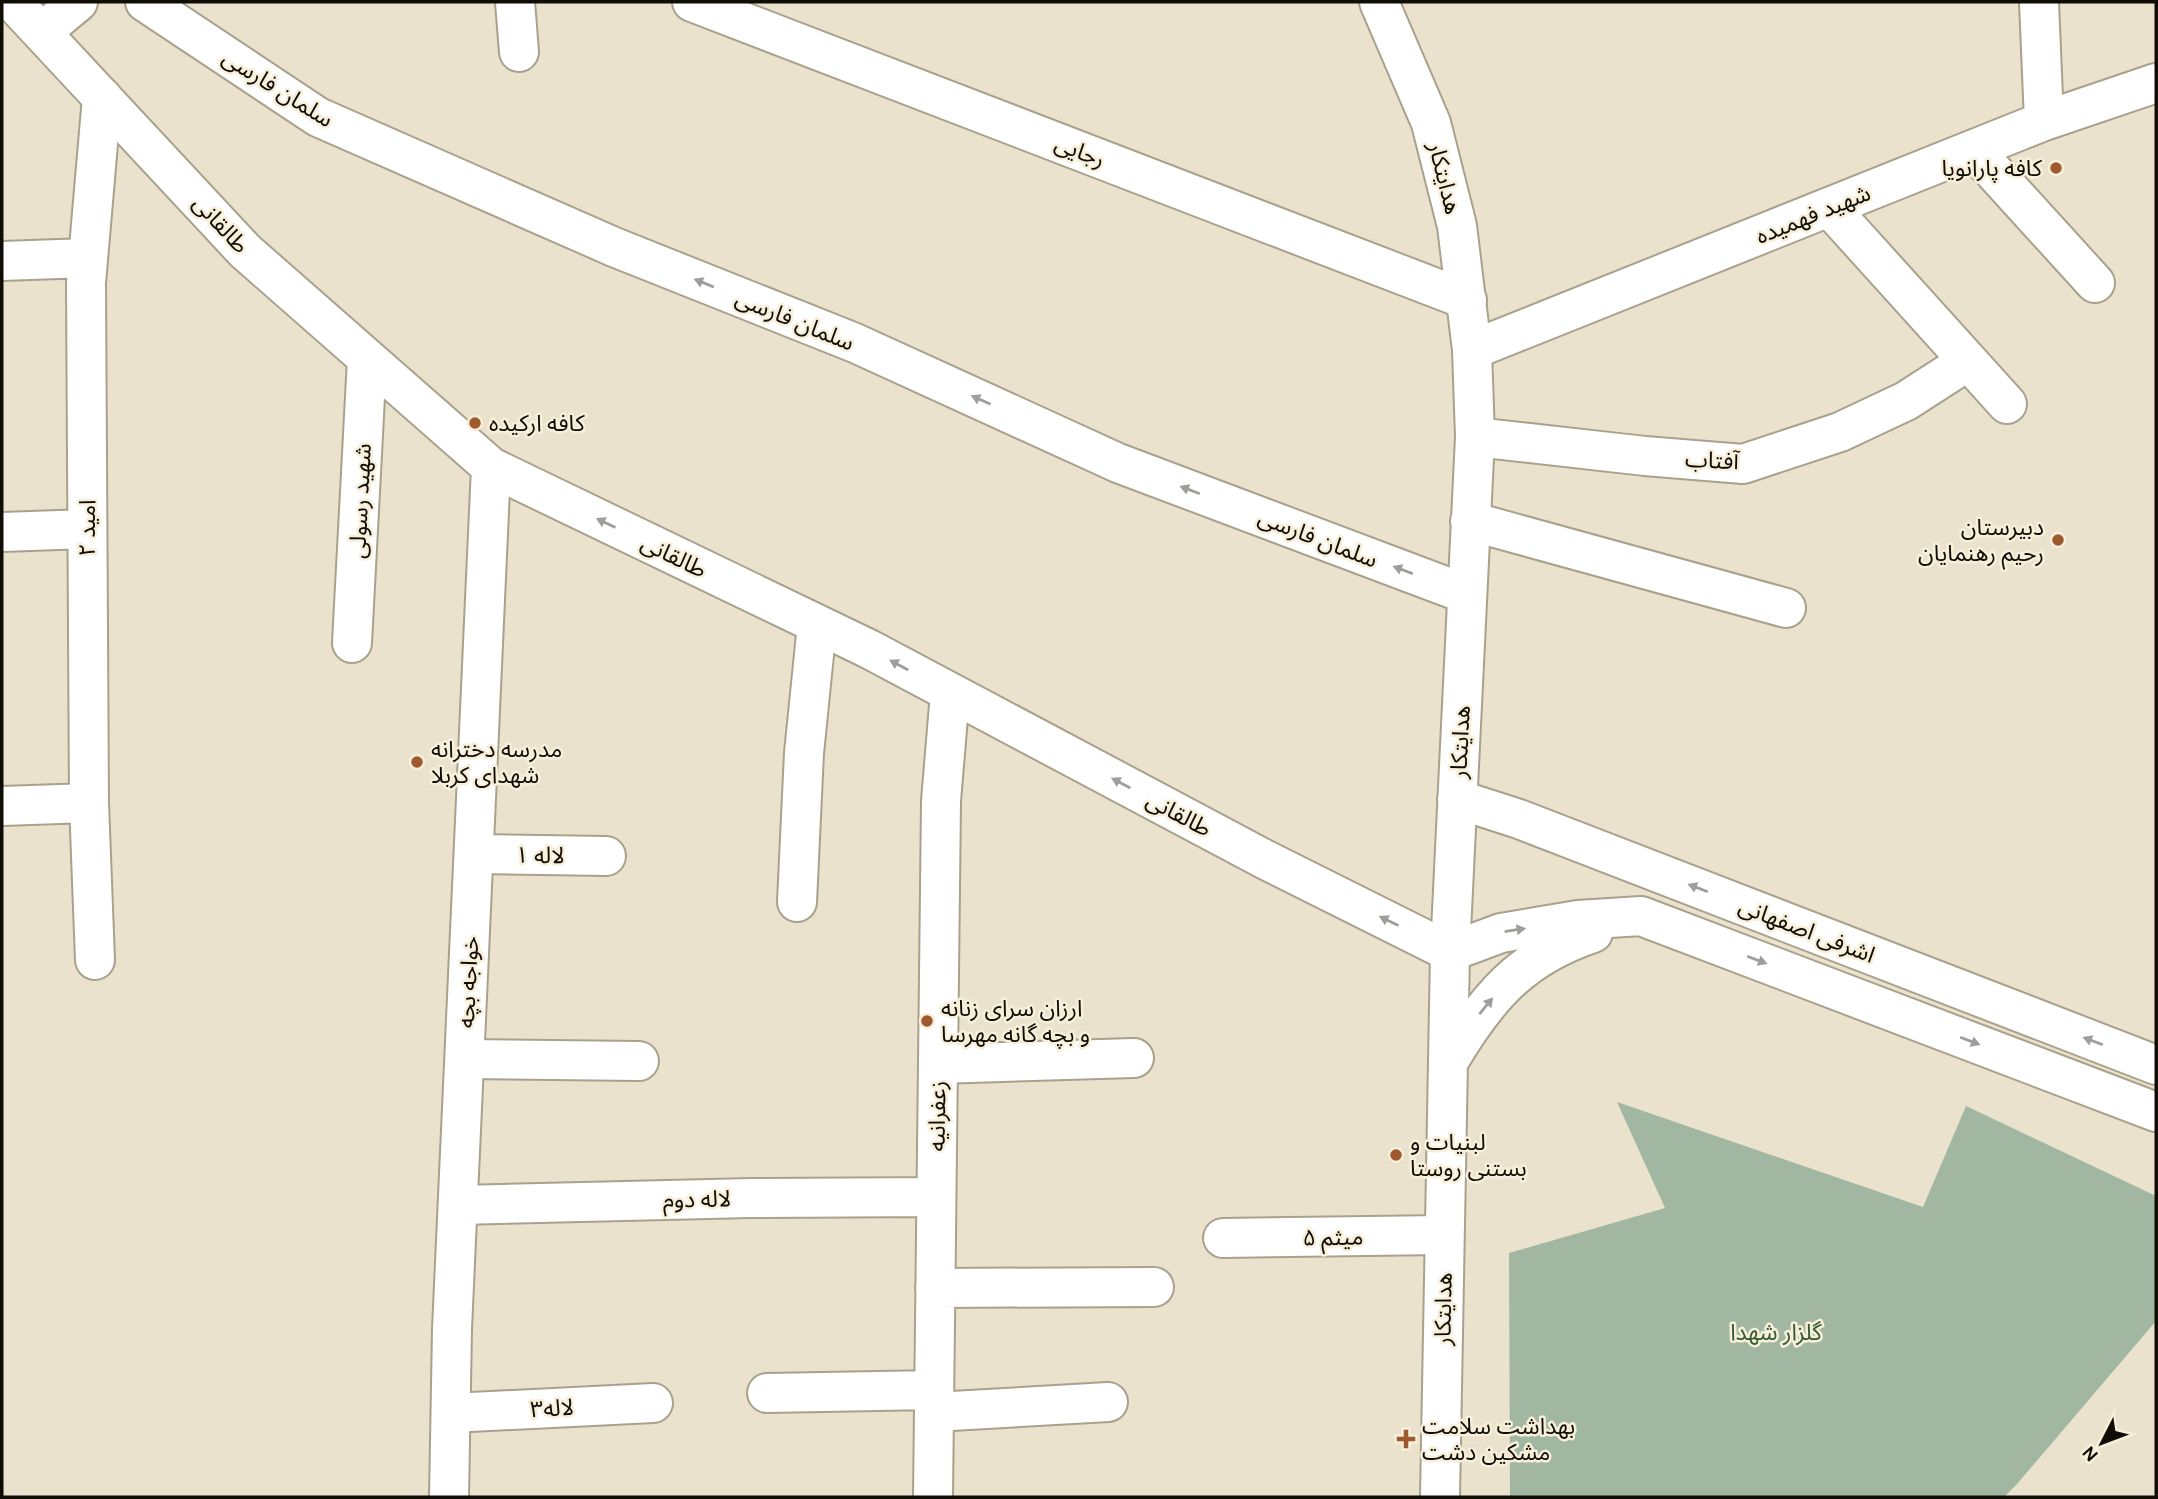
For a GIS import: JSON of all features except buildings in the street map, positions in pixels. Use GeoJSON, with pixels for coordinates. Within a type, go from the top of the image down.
{"type":"FeatureCollection","features":[{"type":"Feature","properties":{"kind":"street","name":"طالقانی"},"geometry":{"type":"LineString","coordinates":[[13,2],[245,251],[491,467],[869,649],[1264,859],[1450,951]]}},
{"type":"Feature","properties":{"kind":"street"},"geometry":{"type":"LineString","coordinates":[[41,32],[78,2]]}},
{"type":"Feature","properties":{"kind":"street","name":"سلمان فارسی"},"geometry":{"type":"LineString","coordinates":[[145,2],[318,117],[614,247],[855,344],[1118,463],[1466,594]]}},
{"type":"Feature","properties":{"kind":"street"},"geometry":{"type":"LineString","coordinates":[[515,2],[519,52]]}},
{"type":"Feature","properties":{"kind":"street","name":"رجایی"},"geometry":{"type":"LineString","coordinates":[[692,2],[1466,300]]}},
{"type":"Feature","properties":{"kind":"street","name":"هدایتکار"},"geometry":{"type":"LineString","coordinates":[[1379,2],[1431,123],[1457,226],[1472,350],[1475,437],[1450,951],[1440,1497]]}},
{"type":"Feature","properties":{"kind":"street"},"geometry":{"type":"LineString","coordinates":[[2039,2],[2044,121]]}},
{"type":"Feature","properties":{"kind":"street","name":"شهید فهمیده"},"geometry":{"type":"LineString","coordinates":[[1472,350],[2044,121],[2156,83]]}},
{"type":"Feature","properties":{"kind":"street","name":"امید ۲"},"geometry":{"type":"LineString","coordinates":[[95,960],[89,803],[86,283],[103,97]]}},
{"type":"Feature","properties":{"kind":"street"},"geometry":{"type":"LineString","coordinates":[[1974,150],[2095,283]]}},
{"type":"Feature","properties":{"kind":"street"},"geometry":{"type":"LineString","coordinates":[[1829,207],[2007,404]]}},
{"type":"Feature","properties":{"kind":"street"},"geometry":{"type":"LineString","coordinates":[[2,261],[88,258]]}},
{"type":"Feature","properties":{"kind":"street","name":"شهید رسولی"},"geometry":{"type":"LineString","coordinates":[[352,643],[368,359]]}},
{"type":"Feature","properties":{"kind":"street","name":"آفتاب"},"geometry":{"type":"LineString","coordinates":[[1475,437],[1743,464],[1851,427],[1906,401],[1968,361]]}},
{"type":"Feature","properties":{"kind":"street","name":"خواجه بچه"},"geometry":{"type":"LineString","coordinates":[[449,1497],[458,1205],[491,467]]}},
{"type":"Feature","properties":{"kind":"street"},"geometry":{"type":"LineString","coordinates":[[1470,520],[1786,608]]}},
{"type":"Feature","properties":{"kind":"street"},"geometry":{"type":"LineString","coordinates":[[2,532],[87,529]]}},
{"type":"Feature","properties":{"kind":"street"},"geometry":{"type":"LineString","coordinates":[[797,902],[804,752],[817,625]]}},
{"type":"Feature","properties":{"kind":"street","name":"زعفرانیه"},"geometry":{"type":"LineString","coordinates":[[933,1497],[941,801],[950,693]]}},
{"type":"Feature","properties":{"kind":"street","name":"اشرفی اصفهانی"},"geometry":{"type":"LineString","coordinates":[[1457,799],[1519,819],[2156,1065]]}},
{"type":"Feature","properties":{"kind":"street"},"geometry":{"type":"LineString","coordinates":[[2,806],[89,803]]}},
{"type":"Feature","properties":{"kind":"street","name":"لاله ۱"},"geometry":{"type":"LineString","coordinates":[[474,854],[606,856]]}},
{"type":"Feature","properties":{"kind":"street"},"geometry":{"type":"LineString","coordinates":[[1448,1063],[1470,1026],[1497,992],[1516,974],[1553,948],[1641,916]]}},
{"type":"Feature","properties":{"kind":"street","name":"اشرفی اصفهانی"},"geometry":{"type":"LineString","coordinates":[[1450,951],[1500,933],[1578,920],[1641,916],[2156,1112]]}},
{"type":"Feature","properties":{"kind":"street"},"geometry":{"type":"LineString","coordinates":[[938,1064],[1134,1058]]}},
{"type":"Feature","properties":{"kind":"street"},"geometry":{"type":"LineString","coordinates":[[465,1059],[639,1061]]}},
{"type":"Feature","properties":{"kind":"street","name":"لاله دوم"},"geometry":{"type":"LineString","coordinates":[[458,1205],[936,1197]]}},
{"type":"Feature","properties":{"kind":"street","name":"میثم ۵"},"geometry":{"type":"LineString","coordinates":[[1223,1238],[1444,1235]]}},
{"type":"Feature","properties":{"kind":"street"},"geometry":{"type":"LineString","coordinates":[[935,1288],[1154,1287]]}},
{"type":"Feature","properties":{"kind":"street"},"geometry":{"type":"LineString","coordinates":[[767,1392],[934,1401],[1108,1402]]}},
{"type":"Feature","properties":{"kind":"street","name":"لاله۳"},"geometry":{"type":"LineString","coordinates":[[451,1413],[653,1403]]}},
{"type":"Feature","properties":{"kind":"green space","name":"گلزار شهدا"},"geometry":{"type":"Polygon","coordinates":[[[1617,1102],[1923,1207],[1966,1106],[2156,1196],[2156,1321],[2004,1497],[1510,1497],[1509,1253],[1665,1208],[1617,1102]]]}},
{"type":"Feature","properties":{"kind":"place","name":"کافه پارانویا"},"geometry":{"type":"Point","coordinates":[2056,168]}},
{"type":"Feature","properties":{"kind":"place","name":"کافه ارکیده"},"geometry":{"type":"Point","coordinates":[475,423]}},
{"type":"Feature","properties":{"kind":"place","name":"دبیرستان رحیم رهنمایان"},"geometry":{"type":"Point","coordinates":[2058,540]}},
{"type":"Feature","properties":{"kind":"place","name":"مدرسه دخترانه شهدای کربلا"},"geometry":{"type":"Point","coordinates":[417,762]}},
{"type":"Feature","properties":{"kind":"place","name":"ارزان سرای زنانه و بچه گانه مهرسا"},"geometry":{"type":"Point","coordinates":[927,1021]}},
{"type":"Feature","properties":{"kind":"place","name":"لبنیات و بستنی روستا"},"geometry":{"type":"Point","coordinates":[1396,1155]}},
{"type":"Feature","properties":{"kind":"place","name":"بهداشت سلامت مشکین دشت"},"geometry":{"type":"Point","coordinates":[1406,1439]}}]}
